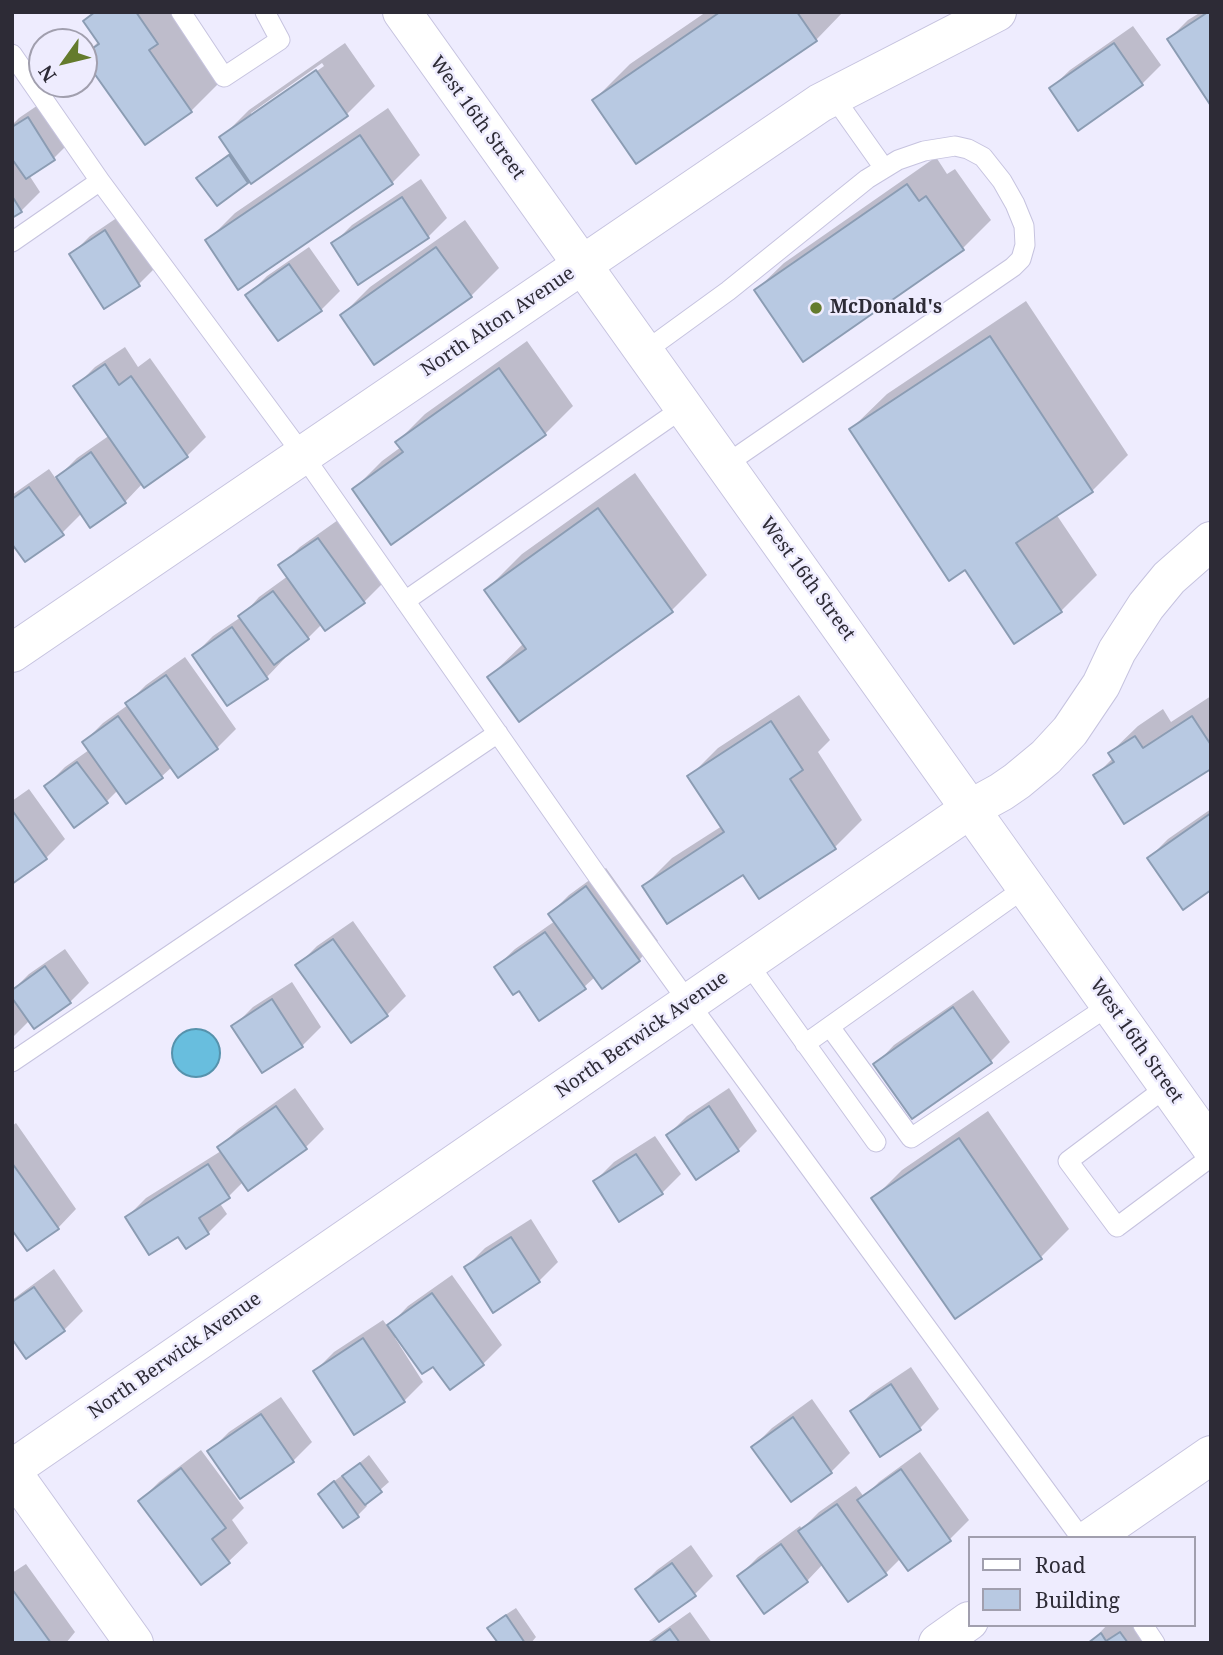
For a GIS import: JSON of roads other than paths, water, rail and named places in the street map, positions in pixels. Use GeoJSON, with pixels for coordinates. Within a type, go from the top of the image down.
{"type":"FeatureCollection","features":[{"type":"Feature","properties":{"kind":"street","name":"West 16th Street"},"geometry":{"type":"LineString","coordinates":[[402,12],[1211,1147]]}},
{"type":"Feature","properties":{"kind":"street","name":"North Alton Avenue"},"geometry":{"type":"LineString","coordinates":[[12,653],[820,103],[997,12]]}},
{"type":"Feature","properties":{"kind":"street","name":"North Berwick Avenue"},"geometry":{"type":"LineString","coordinates":[[12,1470],[970,809],[1017,781],[1046,757],[1070,731],[1101,685],[1117,651],[1146,606],[1169,578],[1211,541]]}},
{"type":"Feature","properties":{"kind":"street"},"geometry":{"type":"LineString","coordinates":[[1094,1536],[1211,1455]]}},
{"type":"Feature","properties":{"kind":"street"},"geometry":{"type":"LineString","coordinates":[[12,1470],[134,1643]]}},
{"type":"Feature","properties":{"kind":"street"},"geometry":{"type":"LineString","coordinates":[[938,1643],[968,1622]]}},
{"type":"Feature","properties":{"kind":"lane"},"geometry":{"type":"LineString","coordinates":[[181,12],[224,77],[279,40],[265,12]]}},
{"type":"Feature","properties":{"kind":"lane"},"geometry":{"type":"LineString","coordinates":[[12,54],[100,181],[303,454],[689,1003],[1080,1536]]}},
{"type":"Feature","properties":{"kind":"lane"},"geometry":{"type":"LineString","coordinates":[[833,96],[884,168]]}},
{"type":"Feature","properties":{"kind":"lane"},"geometry":{"type":"LineString","coordinates":[[644,352],[867,179],[898,160],[924,151],[955,146],[983,157],[1002,181],[1024,226],[1025,245],[1021,259],[1002,275],[725,465]]}},
{"type":"Feature","properties":{"kind":"lane"},"geometry":{"type":"LineString","coordinates":[[12,242],[100,181]]}},
{"type":"Feature","properties":{"kind":"lane"},"geometry":{"type":"LineString","coordinates":[[405,601],[683,408]]}},
{"type":"Feature","properties":{"kind":"lane"},"geometry":{"type":"LineString","coordinates":[[12,1062],[498,733]]}},
{"type":"Feature","properties":{"kind":"lane"},"geometry":{"type":"LineString","coordinates":[[805,1044],[1026,887]]}},
{"type":"Feature","properties":{"kind":"lane"},"geometry":{"type":"LineString","coordinates":[[747,962],[876,1142]]}},
{"type":"Feature","properties":{"kind":"lane"},"geometry":{"type":"LineString","coordinates":[[830,1027],[911,1138],[1110,1004]]}},
{"type":"Feature","properties":{"kind":"lane"},"geometry":{"type":"LineString","coordinates":[[1168,1086],[1068,1161],[1117,1227],[1211,1157]]}},
{"type":"Feature","properties":{"kind":"lane"},"geometry":{"type":"LineString","coordinates":[[1144,1627],[1155,1643]]}},
{"type":"Feature","properties":{"kind":"water"},"geometry":{"type":"Polygon","coordinates":[[[196,1029],[213,1036],[220,1053],[213,1070],[196,1077],[179,1070],[172,1053],[179,1036],[196,1029]]]}},
{"type":"Feature","properties":{"kind":"place","name":"McDonald's"},"geometry":{"type":"Point","coordinates":[816,308]}}]}
